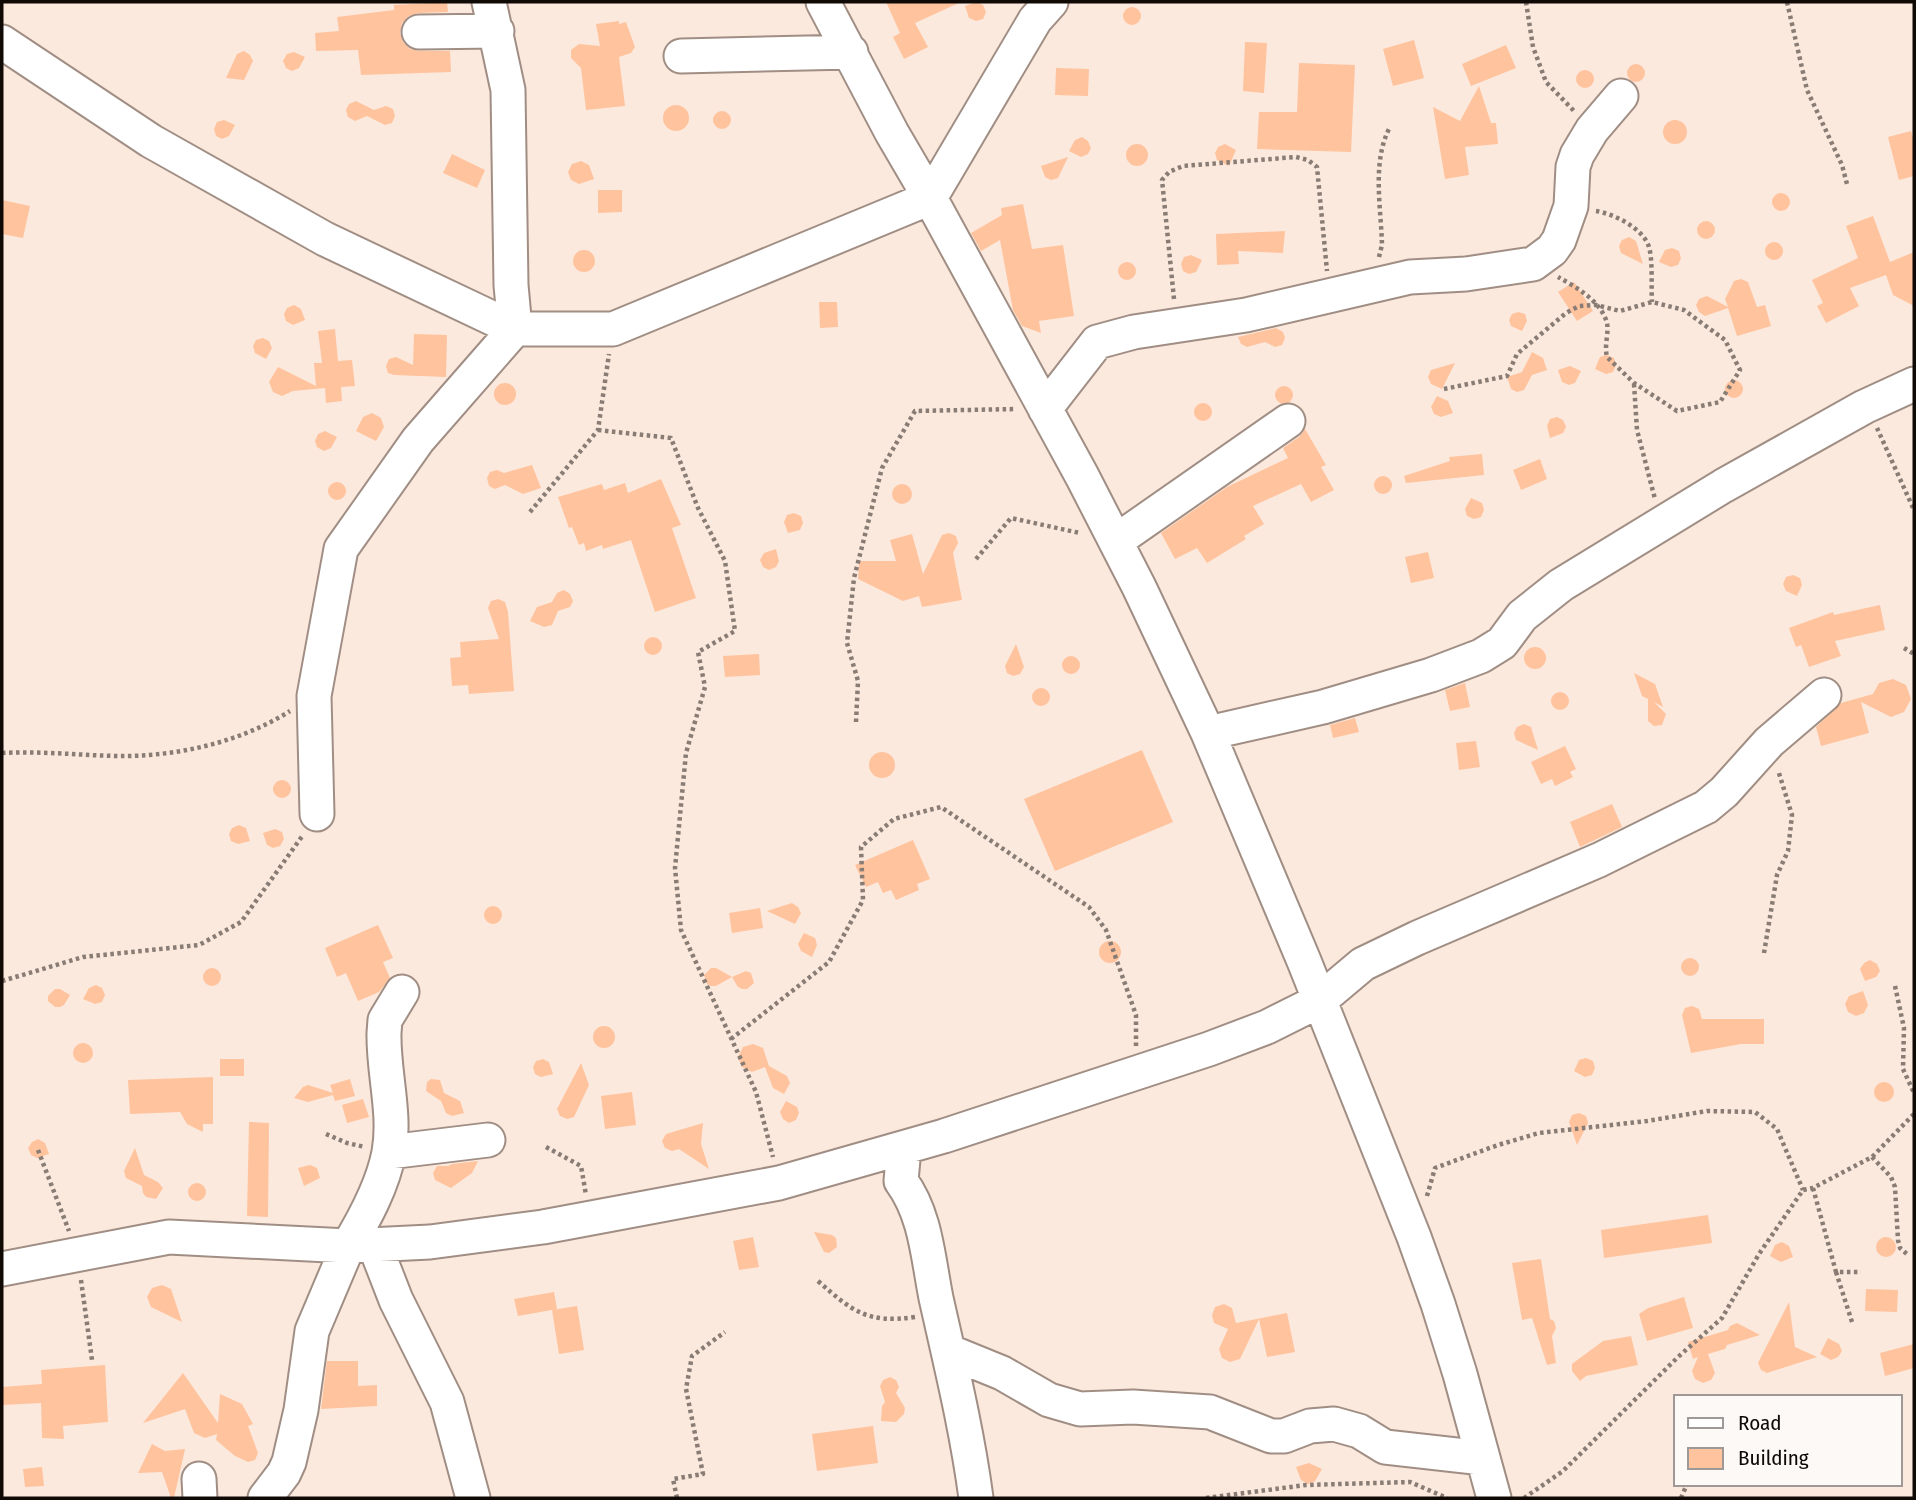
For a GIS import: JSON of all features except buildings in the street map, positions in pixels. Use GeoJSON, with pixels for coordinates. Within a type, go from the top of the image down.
{"type":"FeatureCollection","features":[{"type":"Feature","properties":{"kind":"street"},"geometry":{"type":"LineString","coordinates":[[823,2],[1116,541],[1208,733],[1279,899],[1414,1237],[1446,1327],[1494,1498]]}},
{"type":"Feature","properties":{"kind":"street"},"geometry":{"type":"LineString","coordinates":[[2,42],[151,141],[325,239],[515,329],[613,329],[930,198],[1035,20],[1051,2]]}},
{"type":"Feature","properties":{"kind":"street"},"geometry":{"type":"LineString","coordinates":[[317,814],[314,696],[341,548],[418,440],[515,329],[511,285],[508,90],[493,17],[419,32]]}},
{"type":"Feature","properties":{"kind":"street"},"geometry":{"type":"LineString","coordinates":[[681,56],[851,52]]}},
{"type":"Feature","properties":{"kind":"street"},"geometry":{"type":"LineString","coordinates":[[1045,409],[1097,342],[1134,332],[1246,315],[1410,277],[1466,274],[1533,264],[1552,250],[1559,240],[1572,206],[1573,167],[1577,155],[1593,129],[1621,96]]}},
{"type":"Feature","properties":{"kind":"street"},"geometry":{"type":"LineString","coordinates":[[1208,733],[1345,701],[1432,675],[1481,656],[1502,643],[1522,616],[1561,585],[1864,407],[1914,384]]}},
{"type":"Feature","properties":{"kind":"street"},"geometry":{"type":"LineString","coordinates":[[1116,541],[1288,421]]}},
{"type":"Feature","properties":{"kind":"street"},"geometry":{"type":"LineString","coordinates":[[2,1269],[169,1237],[369,1238],[430,1242],[543,1227],[779,1183],[1055,1101],[1267,1027],[1319,1002],[1363,964],[1598,860],[1706,807],[1724,792],[1769,742],[1824,695]]}},
{"type":"Feature","properties":{"kind":"street"},"geometry":{"type":"LineString","coordinates":[[265,1498],[289,1462],[301,1410],[312,1331],[369,1238],[389,1152],[385,1020],[402,992]]}},
{"type":"Feature","properties":{"kind":"street"},"geometry":{"type":"LineString","coordinates":[[389,1152],[488,1140]]}},
{"type":"Feature","properties":{"kind":"street"},"geometry":{"type":"LineString","coordinates":[[901,1181],[904,1148]]}},
{"type":"Feature","properties":{"kind":"street"},"geometry":{"type":"LineString","coordinates":[[847,1164],[868,1173],[901,1181],[908,1190],[922,1224],[966,1429],[976,1498]]}},
{"type":"Feature","properties":{"kind":"street"},"geometry":{"type":"LineString","coordinates":[[369,1238],[396,1300],[447,1402],[473,1498]]}},
{"type":"Feature","properties":{"kind":"street"},"geometry":{"type":"LineString","coordinates":[[948,1351],[1002,1373],[1049,1399],[1080,1409],[1133,1407],[1210,1412],[1271,1436],[1284,1436],[1310,1426],[1334,1424],[1359,1431],[1385,1447],[1483,1458]]}},
{"type":"Feature","properties":{"kind":"path"},"geometry":{"type":"LineString","coordinates":[[1526,2],[1534,47],[1546,82],[1593,129]]}},
{"type":"Feature","properties":{"kind":"path"},"geometry":{"type":"LineString","coordinates":[[1787,2],[1807,90],[1842,165],[1847,184]]}},
{"type":"Feature","properties":{"kind":"path"},"geometry":{"type":"LineString","coordinates":[[1372,285],[1382,245],[1378,164],[1383,142],[1390,129]]}},
{"type":"Feature","properties":{"kind":"path"},"geometry":{"type":"LineString","coordinates":[[1177,326],[1163,180],[1169,172],[1182,166],[1296,157],[1308,160],[1317,167],[1330,296]]}},
{"type":"Feature","properties":{"kind":"path"},"geometry":{"type":"LineString","coordinates":[[1572,206],[1605,213],[1639,232],[1649,246],[1652,302]]}},
{"type":"Feature","properties":{"kind":"path"},"geometry":{"type":"LineString","coordinates":[[1444,389],[1507,376],[1517,354],[1566,313],[1579,306],[1596,305],[1620,311],[1652,302],[1684,310],[1725,340],[1740,370],[1720,402],[1677,411],[1634,383],[1606,357],[1607,325],[1596,305],[1578,289],[1533,264]]}},
{"type":"Feature","properties":{"kind":"path"},"geometry":{"type":"LineString","coordinates":[[530,512],[598,430],[613,329]]}},
{"type":"Feature","properties":{"kind":"path"},"geometry":{"type":"LineString","coordinates":[[1634,383],[1637,430],[1661,524]]}},
{"type":"Feature","properties":{"kind":"path"},"geometry":{"type":"LineString","coordinates":[[1864,407],[1883,438],[1914,510]]}},
{"type":"Feature","properties":{"kind":"path"},"geometry":{"type":"LineString","coordinates":[[856,722],[858,681],[847,643],[854,578],[882,468],[915,411],[1045,409]]}},
{"type":"Feature","properties":{"kind":"path"},"geometry":{"type":"LineString","coordinates":[[598,430],[671,438],[698,508],[724,561],[735,631],[698,652],[705,687],[686,753],[675,868],[681,930],[756,1092],[779,1183]]}},
{"type":"Feature","properties":{"kind":"path"},"geometry":{"type":"LineString","coordinates":[[976,559],[1011,518],[1116,541]]}},
{"type":"Feature","properties":{"kind":"path"},"geometry":{"type":"LineString","coordinates":[[1904,649],[1914,654]]}},
{"type":"Feature","properties":{"kind":"path"},"geometry":{"type":"LineString","coordinates":[[2,753],[118,756],[193,750],[270,724],[314,696]]}},
{"type":"Feature","properties":{"kind":"path"},"geometry":{"type":"LineString","coordinates":[[1764,953],[1770,906],[1777,875],[1788,851],[1792,815],[1769,742]]}},
{"type":"Feature","properties":{"kind":"path"},"geometry":{"type":"LineString","coordinates":[[731,1039],[829,962],[863,900],[861,847],[894,819],[941,807],[1089,907],[1106,930],[1136,1014],[1136,1072]]}},
{"type":"Feature","properties":{"kind":"path"},"geometry":{"type":"LineString","coordinates":[[2,981],[83,957],[199,946],[241,922],[317,814]]}},
{"type":"Feature","properties":{"kind":"path"},"geometry":{"type":"LineString","coordinates":[[1895,986],[1904,1028],[1903,1069],[1914,1093]]}},
{"type":"Feature","properties":{"kind":"path"},"geometry":{"type":"LineString","coordinates":[[1414,1237],[1436,1168],[1539,1133],[1647,1121],[1707,1111],[1755,1112],[1777,1129],[1803,1190]]}},
{"type":"Feature","properties":{"kind":"path"},"geometry":{"type":"LineString","coordinates":[[1524,1498],[1563,1471],[1678,1357],[1722,1318],[1759,1254],[1803,1190],[1813,1188],[1872,1157],[1914,1114]]}},
{"type":"Feature","properties":{"kind":"path"},"geometry":{"type":"LineString","coordinates":[[326,1134],[347,1143],[389,1152]]}},
{"type":"Feature","properties":{"kind":"path"},"geometry":{"type":"LineString","coordinates":[[1872,1157],[1891,1177],[1895,1187],[1898,1240],[1900,1248],[1908,1255]]}},
{"type":"Feature","properties":{"kind":"path"},"geometry":{"type":"LineString","coordinates":[[1813,1188],[1852,1322]]}},
{"type":"Feature","properties":{"kind":"path"},"geometry":{"type":"LineString","coordinates":[[1836,1272],[1861,1272]]}},
{"type":"Feature","properties":{"kind":"path"},"geometry":{"type":"LineString","coordinates":[[818,1281],[850,1309],[889,1321],[940,1313]]}},
{"type":"Feature","properties":{"kind":"path"},"geometry":{"type":"LineString","coordinates":[[677,1498],[673,1479],[703,1474],[686,1389],[692,1356],[725,1332]]}},
{"type":"Feature","properties":{"kind":"path"},"geometry":{"type":"LineString","coordinates":[[1206,1498],[1306,1485],[1410,1482],[1447,1498]]}}]}
